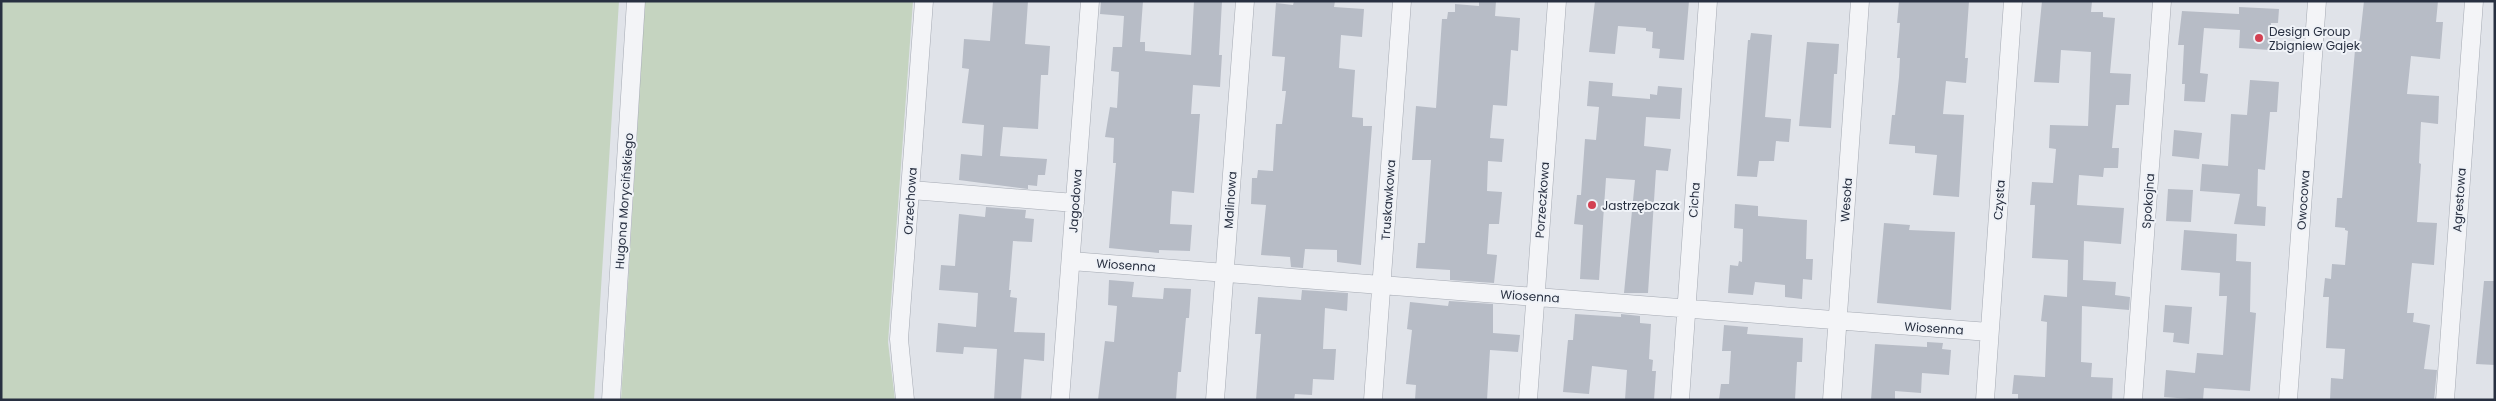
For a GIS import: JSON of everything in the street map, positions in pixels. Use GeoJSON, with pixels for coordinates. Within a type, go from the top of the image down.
{"type":"FeatureCollection","features":[{"type":"Feature","properties":{"kind":"street","name":"Hugona Morycińskiego"},"geometry":{"type":"LineString","coordinates":[[612,400],[636,1]]}},
{"type":"Feature","properties":{"kind":"street","name":"Orzechowa"},"geometry":{"type":"LineString","coordinates":[[904,400],[898,339],[924,1]]}},
{"type":"Feature","properties":{"kind":"street","name":"Jagodowa"},"geometry":{"type":"LineString","coordinates":[[1060,400],[1090,1]]}},
{"type":"Feature","properties":{"kind":"street","name":"Malinowa"},"geometry":{"type":"LineString","coordinates":[[1215,400],[1245,1]]}},
{"type":"Feature","properties":{"kind":"street","name":"Truskawkowa"},"geometry":{"type":"LineString","coordinates":[[1373,400],[1402,1]]}},
{"type":"Feature","properties":{"kind":"street","name":"Porzeczkowa"},"geometry":{"type":"LineString","coordinates":[[1528,400],[1557,1]]}},
{"type":"Feature","properties":{"kind":"street","name":"Cicha"},"geometry":{"type":"LineString","coordinates":[[1680,400],[1708,1]]}},
{"type":"Feature","properties":{"kind":"street","name":"Wesoła"},"geometry":{"type":"LineString","coordinates":[[1832,400],[1860,1]]}},
{"type":"Feature","properties":{"kind":"street","name":"Czysta"},"geometry":{"type":"LineString","coordinates":[[1984,400],[2013,1]]}},
{"type":"Feature","properties":{"kind":"street","name":"Spokojna"},"geometry":{"type":"LineString","coordinates":[[2133,400],[2162,1]]}},
{"type":"Feature","properties":{"kind":"street","name":"Owocowa"},"geometry":{"type":"LineString","coordinates":[[2288,400],[2317,1]]}},
{"type":"Feature","properties":{"kind":"street","name":"Agrestowa"},"geometry":{"type":"LineString","coordinates":[[2445,400],[2474,1]]}},
{"type":"Feature","properties":{"kind":"street"},"geometry":{"type":"LineString","coordinates":[[910,190],[1075,203]]}},
{"type":"Feature","properties":{"kind":"street","name":"Wiosenna"},"geometry":{"type":"LineString","coordinates":[[1071,260],[1989,332]]}},
{"type":"Feature","properties":{"kind":"green space"},"geometry":{"type":"Polygon","coordinates":[[[1,1],[619,1],[594,400],[1,400],[1,1]]]}},
{"type":"Feature","properties":{"kind":"green space"},"geometry":{"type":"Polygon","coordinates":[[[645,1],[913,1],[888,342],[895,400],[621,400],[645,1]]]}},
{"type":"Feature","properties":{"kind":"building"},"geometry":{"type":"Polygon","coordinates":[[[993,1],[1028,1],[1025,44],[1050,46],[1048,75],[1041,75],[1038,129],[1003,127],[1000,156],[1047,159],[1045,175],[1038,175],[1037,186],[1028,185],[1028,189],[959,180],[961,154],[982,156],[984,125],[962,123],[969,69],[962,68],[964,39],[990,41],[993,1]]]}},
{"type":"Feature","properties":{"kind":"building"},"geometry":{"type":"Polygon","coordinates":[[[1101,1],[1143,1],[1140,42],[1145,42],[1145,51],[1191,55],[1194,1],[1222,1],[1219,55],[1222,55],[1220,87],[1193,85],[1191,114],[1200,114],[1194,193],[1172,191],[1170,224],[1192,225],[1190,251],[1159,250],[1159,253],[1109,248],[1116,163],[1113,163],[1114,138],[1105,137],[1110,107],[1117,108],[1119,72],[1111,71],[1113,47],[1122,47],[1124,16],[1100,14],[1101,1]]]}},
{"type":"Feature","properties":{"kind":"building"},"geometry":{"type":"Polygon","coordinates":[[[1294,1],[1335,1],[1334,7],[1364,9],[1362,37],[1341,35],[1339,68],[1355,70],[1352,117],[1363,118],[1363,126],[1372,126],[1361,265],[1337,262],[1337,250],[1305,249],[1303,268],[1291,267],[1290,257],[1261,255],[1266,205],[1251,204],[1252,178],[1257,178],[1258,170],[1273,171],[1276,124],[1282,124],[1286,91],[1282,91],[1285,57],[1272,56],[1276,3],[1293,5],[1294,1]]]}},
{"type":"Feature","properties":{"kind":"building"},"geometry":{"type":"Polygon","coordinates":[[[1479,1],[1496,1],[1495,16],[1520,18],[1518,51],[1511,50],[1507,106],[1493,105],[1490,138],[1504,139],[1502,162],[1488,161],[1487,191],[1502,192],[1499,224],[1489,224],[1487,254],[1497,255],[1494,283],[1450,280],[1450,270],[1416,268],[1418,243],[1425,243],[1431,160],[1412,160],[1416,106],[1436,108],[1442,19],[1447,19],[1448,12],[1455,12],[1455,4],[1479,6],[1479,1]]]}},
{"type":"Feature","properties":{"kind":"building"},"geometry":{"type":"Polygon","coordinates":[[[1595,1],[1689,1],[1684,60],[1659,58],[1660,49],[1652,48],[1653,32],[1646,31],[1646,28],[1618,26],[1615,54],[1589,52],[1595,1]]]}},
{"type":"Feature","properties":{"kind":"building"},"geometry":{"type":"Polygon","coordinates":[[[1899,1],[1969,1],[1965,58],[1968,58],[1966,83],[1946,81],[1943,114],[1964,115],[1959,197],[1933,195],[1937,155],[1915,153],[1915,146],[1889,144],[1892,115],[1895,115],[1899,77],[1900,58],[1897,58],[1900,23],[1897,23],[1899,1]]]}},
{"type":"Feature","properties":{"kind":"building"},"geometry":{"type":"Polygon","coordinates":[[[2042,1],[2092,1],[2091,12],[2103,12],[2103,17],[2115,18],[2110,73],[2131,74],[2129,105],[2116,105],[2112,148],[2119,148],[2118,168],[2104,168],[2103,177],[2079,175],[2077,205],[2124,208],[2121,244],[2084,241],[2083,280],[2116,282],[2115,295],[2130,297],[2129,310],[2082,306],[2081,362],[2092,363],[2091,377],[2113,378],[2112,400],[2018,400],[2018,394],[2012,394],[2014,375],[2045,377],[2047,322],[2041,321],[2044,295],[2067,297],[2068,260],[2032,258],[2035,205],[2030,205],[2032,182],[2053,183],[2056,149],[2049,148],[2050,125],[2088,126],[2091,52],[2061,50],[2059,83],[2034,82],[2042,1]]]}},
{"type":"Feature","properties":{"kind":"building"},"geometry":{"type":"Polygon","coordinates":[[[2364,1],[2438,1],[2436,22],[2443,22],[2440,59],[2411,56],[2407,94],[2439,96],[2438,124],[2421,122],[2419,163],[2421,164],[2417,222],[2437,223],[2434,265],[2412,263],[2407,313],[2414,313],[2413,322],[2430,325],[2424,369],[2437,370],[2434,400],[2330,400],[2331,378],[2343,379],[2345,349],[2326,348],[2329,297],[2323,297],[2325,278],[2331,279],[2332,264],[2345,265],[2348,231],[2345,228],[2335,227],[2337,198],[2342,198],[2355,50],[2357,50],[2360,37],[2364,1]]]}},
{"type":"Feature","properties":{"kind":"building"},"geometry":{"type":"Polygon","coordinates":[[[2239,7],[2279,9],[2278,23],[2271,23],[2270,50],[2239,48],[2240,30],[2204,28],[2200,73],[2208,74],[2205,102],[2184,101],[2185,84],[2182,84],[2184,45],[2178,45],[2182,11],[2239,14],[2239,7]]]}},
{"type":"Feature","properties":{"kind":"building"},"geometry":{"type":"Polygon","coordinates":[[[1751,33],[1772,35],[1765,117],[1791,119],[1789,142],[1776,141],[1774,161],[1759,161],[1757,177],[1737,176],[1748,40],[1750,40],[1751,33]]]}},
{"type":"Feature","properties":{"kind":"building"},"geometry":{"type":"Polygon","coordinates":[[[1807,42],[1839,44],[1837,74],[1834,74],[1831,128],[1799,126],[1807,42]]]}},
{"type":"Feature","properties":{"kind":"building"},"geometry":{"type":"Polygon","coordinates":[[[2250,80],[2279,82],[2277,112],[2270,112],[2265,170],[2258,169],[2257,206],[2266,207],[2265,226],[2234,224],[2240,194],[2200,191],[2202,164],[2228,166],[2231,114],[2247,115],[2250,80]]]}},
{"type":"Feature","properties":{"kind":"building"},"geometry":{"type":"Polygon","coordinates":[[[1589,81],[1613,83],[1612,96],[1650,99],[1650,94],[1657,95],[1658,86],[1682,88],[1680,119],[1646,117],[1644,146],[1671,149],[1668,171],[1656,170],[1648,293],[1624,293],[1635,180],[1606,178],[1599,280],[1580,279],[1583,225],[1574,224],[1577,195],[1581,195],[1585,139],[1596,140],[1599,107],[1587,106],[1589,81]]]}},
{"type":"Feature","properties":{"kind":"building"},"geometry":{"type":"Polygon","coordinates":[[[2174,130],[2202,133],[2199,159],[2172,156],[2174,130]]]}},
{"type":"Feature","properties":{"kind":"building"},"geometry":{"type":"Polygon","coordinates":[[[2168,189],[2193,190],[2191,222],[2166,221],[2168,189]]]}},
{"type":"Feature","properties":{"kind":"building"},"geometry":{"type":"Polygon","coordinates":[[[1735,204],[1758,206],[1758,216],[1807,220],[1806,259],[1813,259],[1812,280],[1803,279],[1802,299],[1785,297],[1785,285],[1755,282],[1753,295],[1728,293],[1730,265],[1738,266],[1739,261],[1742,262],[1743,229],[1734,228],[1735,204]]]}},
{"type":"Feature","properties":{"kind":"building"},"geometry":{"type":"Polygon","coordinates":[[[986,207],[1026,210],[1025,218],[1034,219],[1032,242],[1013,241],[1009,290],[1011,290],[1010,297],[1017,298],[1014,332],[1045,333],[1044,361],[1024,359],[1021,400],[994,400],[997,349],[964,347],[963,354],[936,352],[938,323],[976,327],[978,293],[939,290],[941,265],[955,266],[959,214],[985,217],[986,207]]]}},
{"type":"Feature","properties":{"kind":"building"},"geometry":{"type":"Polygon","coordinates":[[[1884,223],[1910,225],[1909,230],[1955,232],[1951,310],[1877,303],[1884,223]]]}},
{"type":"Feature","properties":{"kind":"building"},"geometry":{"type":"Polygon","coordinates":[[[2184,230],[2237,234],[2236,261],[2251,262],[2250,312],[2256,313],[2250,391],[2204,388],[2203,400],[2164,397],[2166,370],[2195,373],[2197,353],[2223,355],[2227,296],[2219,296],[2220,273],[2181,270],[2184,230]]]}},
{"type":"Feature","properties":{"kind":"building"},"geometry":{"type":"Polygon","coordinates":[[[1109,280],[1134,282],[1132,297],[1163,299],[1164,288],[1191,289],[1189,318],[1186,318],[1181,372],[1178,372],[1176,400],[1098,400],[1105,341],[1114,342],[1117,306],[1108,305],[1109,280]]]}},
{"type":"Feature","properties":{"kind":"building"},"geometry":{"type":"Polygon","coordinates":[[[2484,281],[2495,281],[2495,365],[2476,364],[2484,281]]]}},
{"type":"Feature","properties":{"kind":"building"},"geometry":{"type":"Polygon","coordinates":[[[1302,290],[1348,293],[1347,311],[1325,308],[1323,349],[1336,349],[1334,380],[1313,379],[1312,395],[1295,394],[1294,400],[1256,400],[1261,334],[1255,334],[1258,297],[1301,300],[1302,290]]]}},
{"type":"Feature","properties":{"kind":"building"},"geometry":{"type":"Polygon","coordinates":[[[1449,301],[1493,304],[1493,333],[1520,335],[1518,352],[1490,350],[1487,400],[1415,400],[1416,385],[1406,384],[1412,330],[1407,329],[1410,302],[1448,306],[1449,301]]]}},
{"type":"Feature","properties":{"kind":"building"},"geometry":{"type":"Polygon","coordinates":[[[2165,305],[2192,307],[2189,344],[2173,342],[2174,333],[2163,332],[2165,305]]]}},
{"type":"Feature","properties":{"kind":"building"},"geometry":{"type":"Polygon","coordinates":[[[1575,314],[1621,317],[1621,314],[1640,316],[1640,323],[1651,324],[1649,359],[1653,360],[1652,371],[1656,371],[1654,400],[1625,400],[1627,370],[1592,366],[1589,394],[1563,392],[1568,340],[1573,340],[1575,314]]]}},
{"type":"Feature","properties":{"kind":"building"},"geometry":{"type":"Polygon","coordinates":[[[1724,325],[1748,327],[1747,334],[1803,338],[1802,362],[1797,362],[1795,400],[1719,400],[1721,384],[1729,384],[1731,351],[1722,351],[1724,325]]]}},
{"type":"Feature","properties":{"kind":"building"},"geometry":{"type":"Polygon","coordinates":[[[1927,342],[1943,343],[1942,349],[1951,350],[1949,375],[1922,373],[1921,393],[1895,391],[1895,400],[1871,400],[1875,344],[1927,347],[1927,342]]]}},
{"type":"Feature","properties":{"kind":"place","name":"Design Group Zbigniew Gajek"},"geometry":{"type":"Point","coordinates":[2259,38]}},
{"type":"Feature","properties":{"kind":"place","name":"Jastrzębczak"},"geometry":{"type":"Point","coordinates":[1592,205]}}]}
